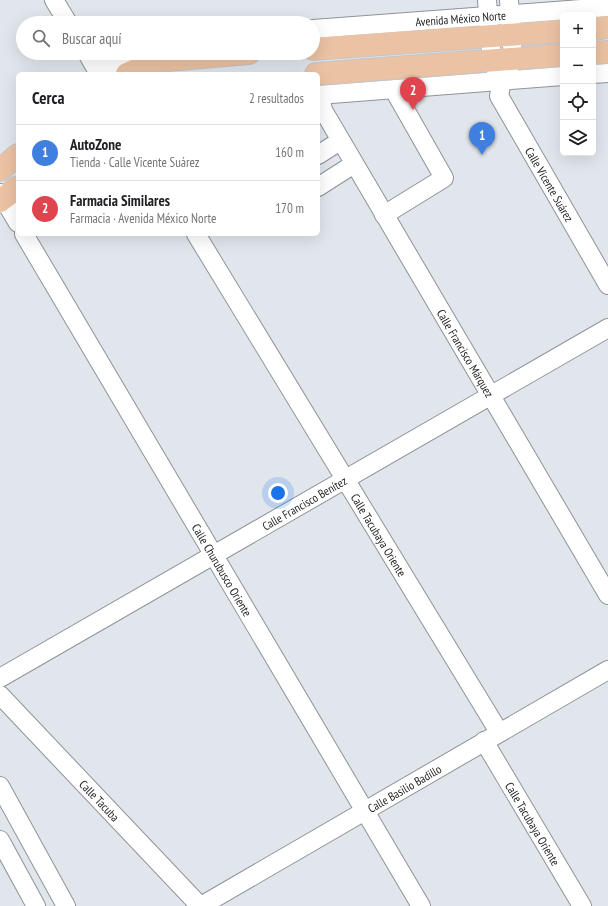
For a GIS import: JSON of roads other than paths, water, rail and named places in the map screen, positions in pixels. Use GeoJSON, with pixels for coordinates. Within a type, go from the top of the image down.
{"type":"FeatureCollection","features":[{"type":"Feature","properties":{"kind":"main road","name":"Avenida México Norte"},"geometry":{"type":"LineString","coordinates":[[320,48],[489,18],[510,17],[560,30]]}},
{"type":"Feature","properties":{"kind":"main road"},"geometry":{"type":"LineString","coordinates":[[596,29],[608,28]]}},
{"type":"Feature","properties":{"kind":"main road"},"geometry":{"type":"LineString","coordinates":[[596,53],[608,52]]}},
{"type":"Feature","properties":{"kind":"main road"},"geometry":{"type":"LineString","coordinates":[[320,74],[503,61],[560,55]]}},
{"type":"Feature","properties":{"kind":"main road"},"geometry":{"type":"LineString","coordinates":[[131,72],[156,61],[168,60]]}},
{"type":"Feature","properties":{"kind":"main road"},"geometry":{"type":"LineString","coordinates":[[0,170],[16,157]]}},
{"type":"Feature","properties":{"kind":"street"},"geometry":{"type":"LineString","coordinates":[[54,0],[64,16]]}},
{"type":"Feature","properties":{"kind":"street","name":"Avenida México Norte"},"geometry":{"type":"LineString","coordinates":[[510,17],[608,7]]}},
{"type":"Feature","properties":{"kind":"street"},"geometry":{"type":"LineString","coordinates":[[502,81],[503,61],[510,17]]}},
{"type":"Feature","properties":{"kind":"street"},"geometry":{"type":"LineString","coordinates":[[489,18],[503,61]]}},
{"type":"Feature","properties":{"kind":"street","name":"Avenida México Norte"},"geometry":{"type":"LineString","coordinates":[[320,29],[489,18]]}},
{"type":"Feature","properties":{"kind":"street"},"geometry":{"type":"LineString","coordinates":[[91,60],[98,72],[121,60]]}},
{"type":"Feature","properties":{"kind":"street"},"geometry":{"type":"LineString","coordinates":[[596,74],[608,73]]}},
{"type":"Feature","properties":{"kind":"street"},"geometry":{"type":"LineString","coordinates":[[320,104],[394,90],[560,76]]}},
{"type":"Feature","properties":{"kind":"street","name":"Calle Vicente Suárez"},"geometry":{"type":"LineString","coordinates":[[502,81],[499,96],[608,285]]}},
{"type":"Feature","properties":{"kind":"street"},"geometry":{"type":"LineString","coordinates":[[384,215],[444,178],[394,90]]}},
{"type":"Feature","properties":{"kind":"street","name":"Calle Francisco Márquez"},"geometry":{"type":"LineString","coordinates":[[320,104],[340,141],[608,595]]}},
{"type":"Feature","properties":{"kind":"street"},"geometry":{"type":"LineString","coordinates":[[320,154],[340,141]]}},
{"type":"Feature","properties":{"kind":"street"},"geometry":{"type":"LineString","coordinates":[[320,186],[354,164]]}},
{"type":"Feature","properties":{"kind":"street"},"geometry":{"type":"LineString","coordinates":[[5,195],[16,219]]}},
{"type":"Feature","properties":{"kind":"street","name":"Calle Churubusco Oriente"},"geometry":{"type":"LineString","coordinates":[[25,236],[421,906]]}},
{"type":"Feature","properties":{"kind":"street","name":"Calle Tacubaya Oriente"},"geometry":{"type":"LineString","coordinates":[[197,236],[499,732]]}},
{"type":"Feature","properties":{"kind":"street","name":"Calle Francisco Benítez"},"geometry":{"type":"LineString","coordinates":[[0,678],[608,328]]}},
{"type":"Feature","properties":{"kind":"street","name":"Calle Basilio Badillo"},"geometry":{"type":"LineString","coordinates":[[201,906],[484,740],[608,670]]}},
{"type":"Feature","properties":{"kind":"street","name":"Calle Tacuba"},"geometry":{"type":"LineString","coordinates":[[0,695],[201,906]]}},
{"type":"Feature","properties":{"kind":"street","name":"Calle Tacubaya Oriente"},"geometry":{"type":"LineString","coordinates":[[484,740],[582,906]]}},
{"type":"Feature","properties":{"kind":"street"},"geometry":{"type":"LineString","coordinates":[[0,786],[66,906]]}},
{"type":"Feature","properties":{"kind":"street"},"geometry":{"type":"LineString","coordinates":[[0,840],[36,906]]}},
{"type":"Feature","properties":{"kind":"place","name":"Farmacia Similares"},"geometry":{"type":"Point","coordinates":[413,110]}},
{"type":"Feature","properties":{"kind":"place","name":"AutoZone"},"geometry":{"type":"Point","coordinates":[482,155]}}]}
